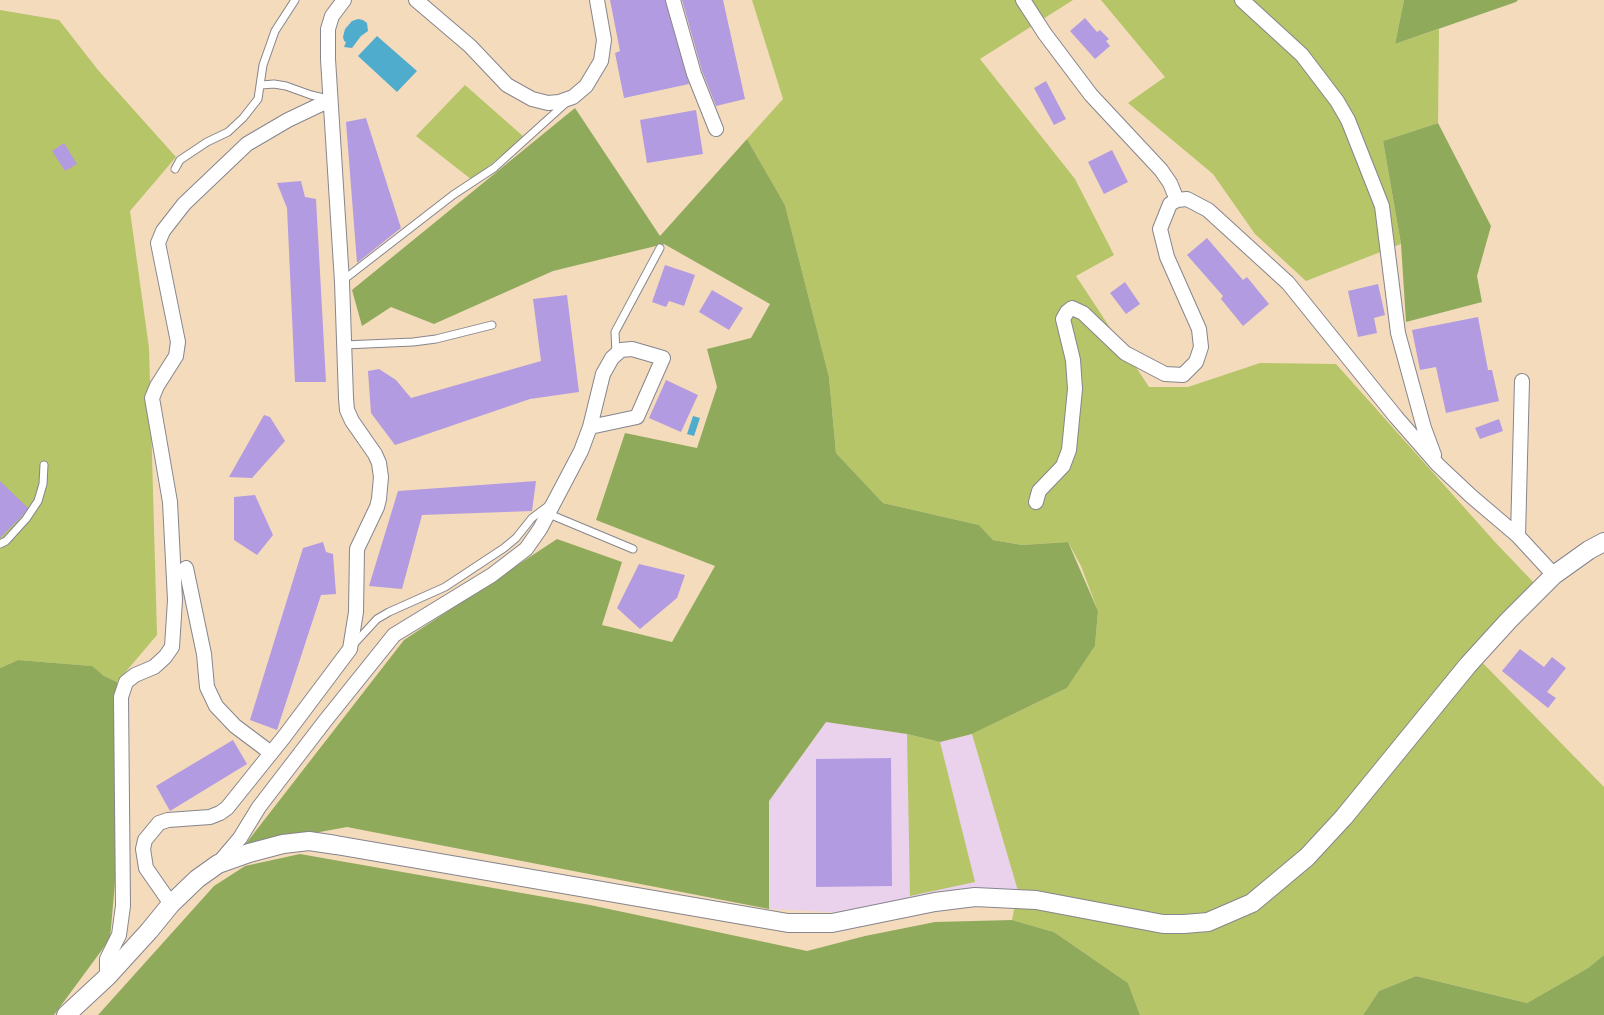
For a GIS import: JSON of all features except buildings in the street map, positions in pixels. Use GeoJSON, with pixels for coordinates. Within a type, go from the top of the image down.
{"type":"FeatureCollection","features":[{"type":"Feature","properties":{"kind":"street"},"geometry":{"type":"LineString","coordinates":[[171,904],[146,868],[143,849],[145,840],[159,823],[168,820],[196,819],[220,813],[226,808],[270,754],[350,649],[356,612],[357,549],[378,507],[381,477],[379,463],[375,454],[355,428],[347,410],[342,282],[328,59],[328,29],[332,16],[344,0]]}},
{"type":"Feature","properties":{"kind":"street"},"geometry":{"type":"LineString","coordinates":[[416,0],[470,46],[507,85],[532,100],[548,103],[559,102],[573,97],[586,86],[601,61],[604,40],[597,0]]}},
{"type":"Feature","properties":{"kind":"street"},"geometry":{"type":"LineString","coordinates":[[673,0],[694,74],[716,129]]}},
{"type":"Feature","properties":{"kind":"street"},"geometry":{"type":"LineString","coordinates":[[1023,0],[1045,34],[1091,95],[1161,170],[1170,183],[1177,200]]}},
{"type":"Feature","properties":{"kind":"street"},"geometry":{"type":"LineString","coordinates":[[1242,0],[1302,55],[1334,96],[1348,120],[1382,206],[1398,333],[1424,428],[1438,465]]}},
{"type":"Feature","properties":{"kind":"street"},"geometry":{"type":"LineString","coordinates":[[107,977],[107,960],[119,935],[123,906],[121,697],[126,682],[136,675],[154,667],[165,657],[172,647],[175,600],[170,502],[152,398],[157,386],[176,356],[178,342],[158,243],[163,230],[184,204],[247,144],[288,120],[330,100]]}},
{"type":"Feature","properties":{"kind":"street"},"geometry":{"type":"LineString","coordinates":[[1036,502],[1039,491],[1063,466],[1069,450],[1075,389],[1073,360],[1063,319],[1067,312],[1072,308],[1084,313],[1125,353],[1165,374],[1183,375],[1190,370],[1200,354],[1201,347],[1199,329],[1193,312],[1167,257],[1160,229],[1170,204],[1177,200],[1187,199],[1208,210],[1288,283],[1396,417],[1438,465],[1471,496],[1518,536],[1554,575]]}},
{"type":"Feature","properties":{"kind":"street"},"geometry":{"type":"LineString","coordinates":[[66,1015],[107,977],[149,931],[171,904],[197,879],[218,864],[240,838],[259,807],[386,643],[404,628],[457,597],[512,561],[526,549],[551,508],[581,451],[590,427],[603,374],[612,358],[621,350],[632,349],[663,358],[637,417],[590,427]]}},
{"type":"Feature","properties":{"kind":"street"},"geometry":{"type":"LineString","coordinates":[[1518,536],[1522,381]]}},
{"type":"Feature","properties":{"kind":"street"},"geometry":{"type":"LineString","coordinates":[[218,864],[256,851],[283,844],[309,842],[336,844],[788,923],[832,923],[935,902],[975,897],[1036,900],[1163,924],[1208,922],[1252,903],[1307,857],[1344,817],[1468,665],[1554,575],[1588,550],[1604,542]]}},
{"type":"Feature","properties":{"kind":"street"},"geometry":{"type":"LineString","coordinates":[[186,568],[204,654],[207,687],[216,706],[235,726],[270,754]]}},
{"type":"Feature","properties":{"kind":"lane"},"geometry":{"type":"LineString","coordinates":[[175,168],[180,160],[207,142],[228,132],[243,118],[258,99],[263,65],[275,31],[295,0]]}},
{"type":"Feature","properties":{"kind":"lane"},"geometry":{"type":"LineString","coordinates":[[261,85],[274,84],[286,86],[330,100]]}},
{"type":"Feature","properties":{"kind":"lane"},"geometry":{"type":"LineString","coordinates":[[342,282],[453,196],[494,168],[573,97]]}},
{"type":"Feature","properties":{"kind":"lane"},"geometry":{"type":"LineString","coordinates":[[616,354],[615,332],[660,248]]}},
{"type":"Feature","properties":{"kind":"lane"},"geometry":{"type":"LineString","coordinates":[[344,345],[412,342],[436,339],[492,325]]}},
{"type":"Feature","properties":{"kind":"lane"},"geometry":{"type":"LineString","coordinates":[[0,544],[6,541],[26,519],[38,501],[43,484],[44,465]]}},
{"type":"Feature","properties":{"kind":"lane"},"geometry":{"type":"LineString","coordinates":[[350,649],[377,619],[389,612],[446,587],[504,548],[520,534],[532,518],[551,508],[633,549]]}},
{"type":"Feature","properties":{"kind":"shaded area"},"geometry":{"type":"Polygon","coordinates":[[[826,722],[907,734],[940,742],[972,734],[1018,891],[848,913],[769,909],[769,801],[826,722]]]}},
{"type":"Feature","properties":{"kind":"green space"},"geometry":{"type":"Polygon","coordinates":[[[752,0],[1073,0],[980,59],[1075,179],[1114,255],[1076,276],[1149,387],[1188,387],[1260,363],[1336,364],[1495,542],[1534,583],[1470,650],[1604,787],[1604,955],[1588,968],[1527,1003],[1416,976],[1379,991],[1363,1015],[1140,1015],[1128,983],[1054,932],[1012,920],[1018,891],[972,734],[1067,688],[1095,646],[1098,611],[1081,566],[1068,542],[1022,545],[993,540],[979,525],[883,503],[836,453],[829,377],[785,205],[747,139],[783,99],[752,0]]]}},
{"type":"Feature","properties":{"kind":"green space"},"geometry":{"type":"Polygon","coordinates":[[[1101,0],[1404,0],[1395,44],[1439,29],[1438,123],[1383,141],[1401,244],[1306,281],[1255,234],[1213,174],[1128,103],[1165,77],[1101,0]]]}},
{"type":"Feature","properties":{"kind":"green space"},"geometry":{"type":"Polygon","coordinates":[[[1404,0],[1518,0],[1516,2],[1395,44],[1404,0]]]}},
{"type":"Feature","properties":{"kind":"green space"},"geometry":{"type":"Polygon","coordinates":[[[0,10],[59,20],[98,70],[176,157],[130,211],[149,348],[157,635],[117,682],[104,676],[91,666],[18,660],[0,668],[0,10]]]}},
{"type":"Feature","properties":{"kind":"green space"},"geometry":{"type":"Polygon","coordinates":[[[465,85],[524,137],[472,180],[416,136],[465,85]]]}},
{"type":"Feature","properties":{"kind":"green space"},"geometry":{"type":"Polygon","coordinates":[[[575,108],[660,236],[747,139],[785,205],[829,377],[836,453],[883,503],[979,525],[993,540],[1022,545],[1068,542],[1098,611],[1095,646],[1067,688],[972,734],[940,742],[907,734],[826,722],[769,801],[769,909],[347,827],[244,846],[404,640],[557,539],[622,562],[602,625],[672,642],[715,566],[596,520],[625,433],[697,448],[717,387],[707,349],[751,338],[770,304],[664,244],[553,271],[434,324],[391,307],[362,326],[352,290],[575,108]]]}},
{"type":"Feature","properties":{"kind":"green space"},"geometry":{"type":"Polygon","coordinates":[[[1438,123],[1491,226],[1477,276],[1482,302],[1406,322],[1401,244],[1383,141],[1438,123]]]}},
{"type":"Feature","properties":{"kind":"green space"},"geometry":{"type":"Polygon","coordinates":[[[18,660],[92,666],[104,676],[117,682],[115,882],[110,939],[54,1015],[0,1015],[0,668],[18,660]]]}},
{"type":"Feature","properties":{"kind":"green space"},"geometry":{"type":"Polygon","coordinates":[[[907,734],[940,742],[975,882],[910,896],[907,734]]]}},
{"type":"Feature","properties":{"kind":"green space"},"geometry":{"type":"Polygon","coordinates":[[[300,854],[590,905],[807,951],[865,936],[935,922],[1012,920],[1054,932],[1128,983],[1140,1015],[98,1015],[214,886],[245,866],[300,854]]]}},
{"type":"Feature","properties":{"kind":"green space"},"geometry":{"type":"Polygon","coordinates":[[[1604,955],[1604,1015],[1363,1015],[1379,991],[1416,976],[1527,1003],[1588,968],[1604,955]]]}},
{"type":"Feature","properties":{"kind":"water"},"geometry":{"type":"Polygon","coordinates":[[[358,19],[367,23],[368,31],[361,36],[352,48],[344,47],[346,42],[344,41],[343,37],[345,29],[352,21],[358,19]]]}},
{"type":"Feature","properties":{"kind":"water"},"geometry":{"type":"Polygon","coordinates":[[[377,36],[417,71],[397,92],[358,56],[377,36]]]}},
{"type":"Feature","properties":{"kind":"water"},"geometry":{"type":"Polygon","coordinates":[[[693,416],[700,418],[694,436],[687,434],[693,416]]]}}]}
